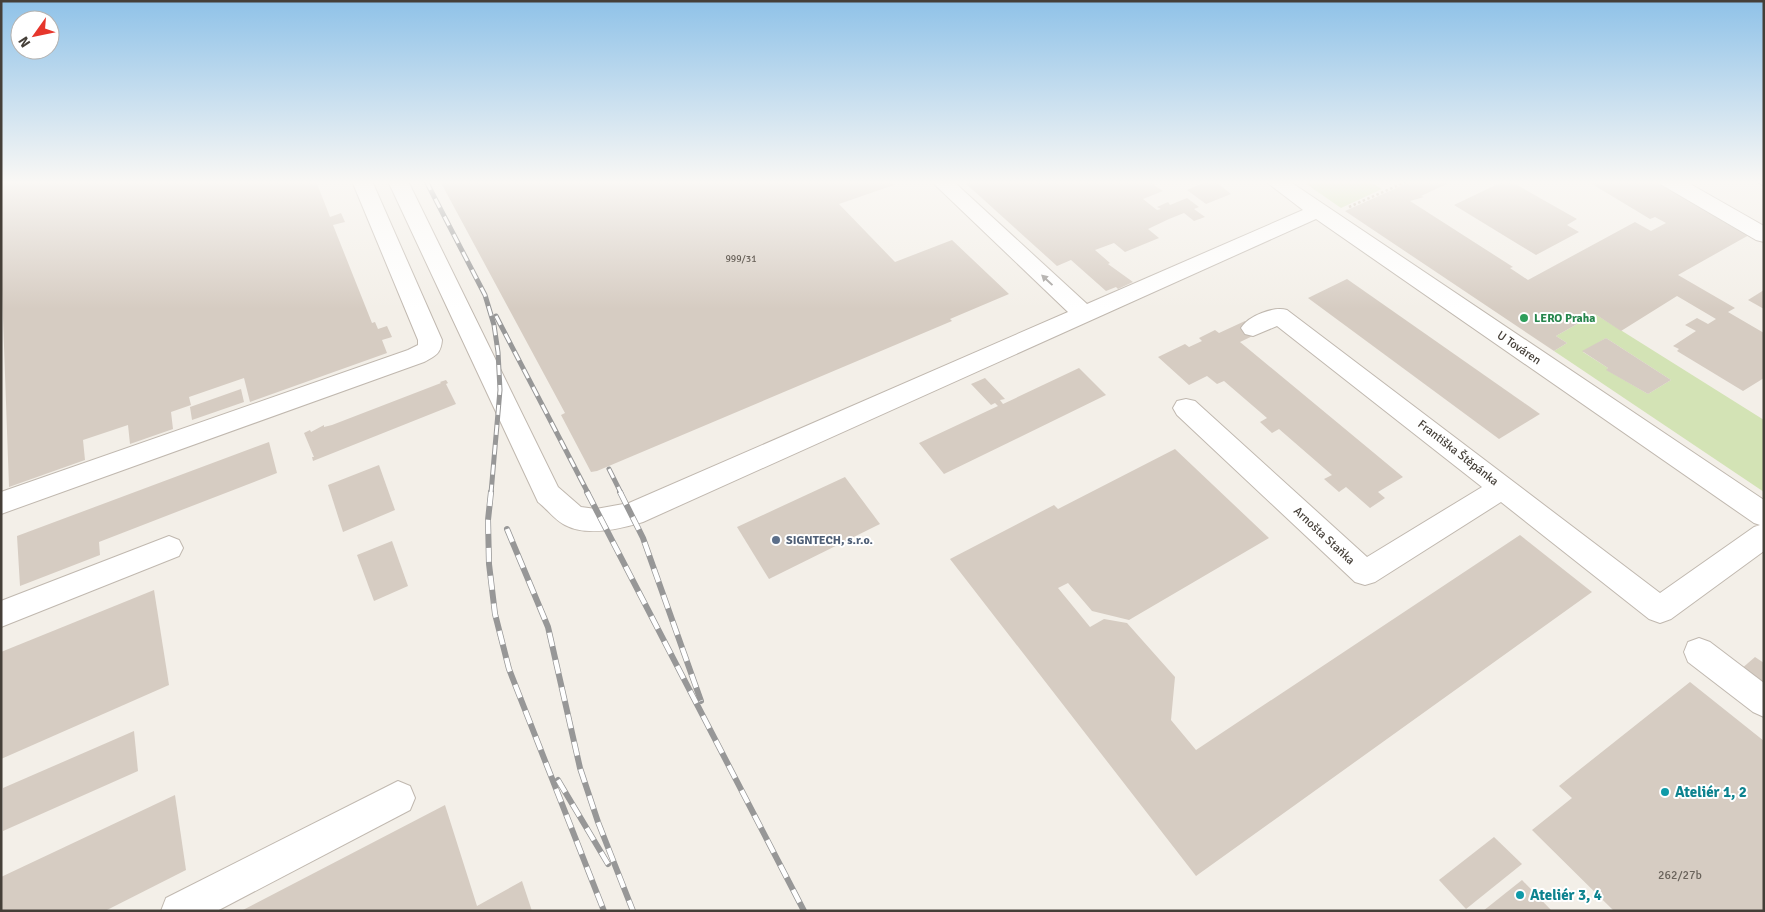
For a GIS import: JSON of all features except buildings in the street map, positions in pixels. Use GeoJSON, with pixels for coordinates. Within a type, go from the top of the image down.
{"type":"FeatureCollection","features":[{"type":"Feature","properties":{"kind":"street"},"geometry":{"type":"LineString","coordinates":[[1,503],[416,356],[429,349],[430,340],[380,224]]}},
{"type":"Feature","properties":{"kind":"street"},"geometry":{"type":"LineString","coordinates":[[418,224],[548,494],[574,517],[596,520],[633,514],[1288,224]]}},
{"type":"Feature","properties":{"kind":"street"},"geometry":{"type":"LineString","coordinates":[[986,224],[1083,313]]}},
{"type":"Feature","properties":{"kind":"street","name":"U Továren"},"geometry":{"type":"LineString","coordinates":[[1335,224],[1764,515]]}},
{"type":"Feature","properties":{"kind":"street"},"geometry":{"type":"LineString","coordinates":[[1743,224],[1764,235]]}},
{"type":"Feature","properties":{"kind":"street","name":"Františka Štěpánka"},"geometry":{"type":"LineString","coordinates":[[1253,328],[1279,315],[1660,610],[1764,535]]}},
{"type":"Feature","properties":{"kind":"street","name":"Arnošta Staňka"},"geometry":{"type":"LineString","coordinates":[[1186,408],[1366,573],[1503,487]]}},
{"type":"Feature","properties":{"kind":"street"},"geometry":{"type":"LineString","coordinates":[[1,614],[169,548]]}},
{"type":"Feature","properties":{"kind":"street"},"geometry":{"type":"LineString","coordinates":[[1699,652],[1764,702]]}},
{"type":"Feature","properties":{"kind":"street"},"geometry":{"type":"LineString","coordinates":[[179,911],[398,798]]}},
{"type":"Feature","properties":{"kind":"green space"},"geometry":{"type":"Polygon","coordinates":[[[1595,314],[1764,420],[1764,492],[1554,351],[1567,343],[1556,336],[1595,314]],[[1606,338],[1583,352],[1608,368],[1607,370],[1648,394],[1671,380],[1606,338]]]}},
{"type":"Feature","properties":{"kind":"railway"},"geometry":{"type":"LineString","coordinates":[[448,224],[485,295],[494,325],[498,352],[500,390],[491,493]]}},
{"type":"Feature","properties":{"kind":"railway"},"geometry":{"type":"LineString","coordinates":[[496,316],[588,493]]}},
{"type":"Feature","properties":{"kind":"railway"},"geometry":{"type":"LineString","coordinates":[[609,469],[621,493]]}},
{"type":"Feature","properties":{"kind":"railway"},"geometry":{"type":"LineString","coordinates":[[491,492],[488,520],[489,564],[495,614],[509,669],[604,911]]}},
{"type":"Feature","properties":{"kind":"railway"},"geometry":{"type":"LineString","coordinates":[[587,492],[804,911]]}},
{"type":"Feature","properties":{"kind":"railway"},"geometry":{"type":"LineString","coordinates":[[620,492],[643,538],[701,701]]}},
{"type":"Feature","properties":{"kind":"railway"},"geometry":{"type":"LineString","coordinates":[[507,529],[548,627],[580,768],[598,822],[633,911]]}},
{"type":"Feature","properties":{"kind":"railway"},"geometry":{"type":"LineString","coordinates":[[558,780],[608,864]]}},
{"type":"Feature","properties":{"kind":"place","name":"LERO Praha"},"geometry":{"type":"Point","coordinates":[1524,318]}},
{"type":"Feature","properties":{"kind":"place","name":"SIGNTECH, s.r.o."},"geometry":{"type":"Point","coordinates":[776,540]}},
{"type":"Feature","properties":{"kind":"place","name":"Ateliér 1, 2"},"geometry":{"type":"Point","coordinates":[1665,792]}},
{"type":"Feature","properties":{"kind":"place","name":"Ateliér 3, 4"},"geometry":{"type":"Point","coordinates":[1520,895]}}]}
